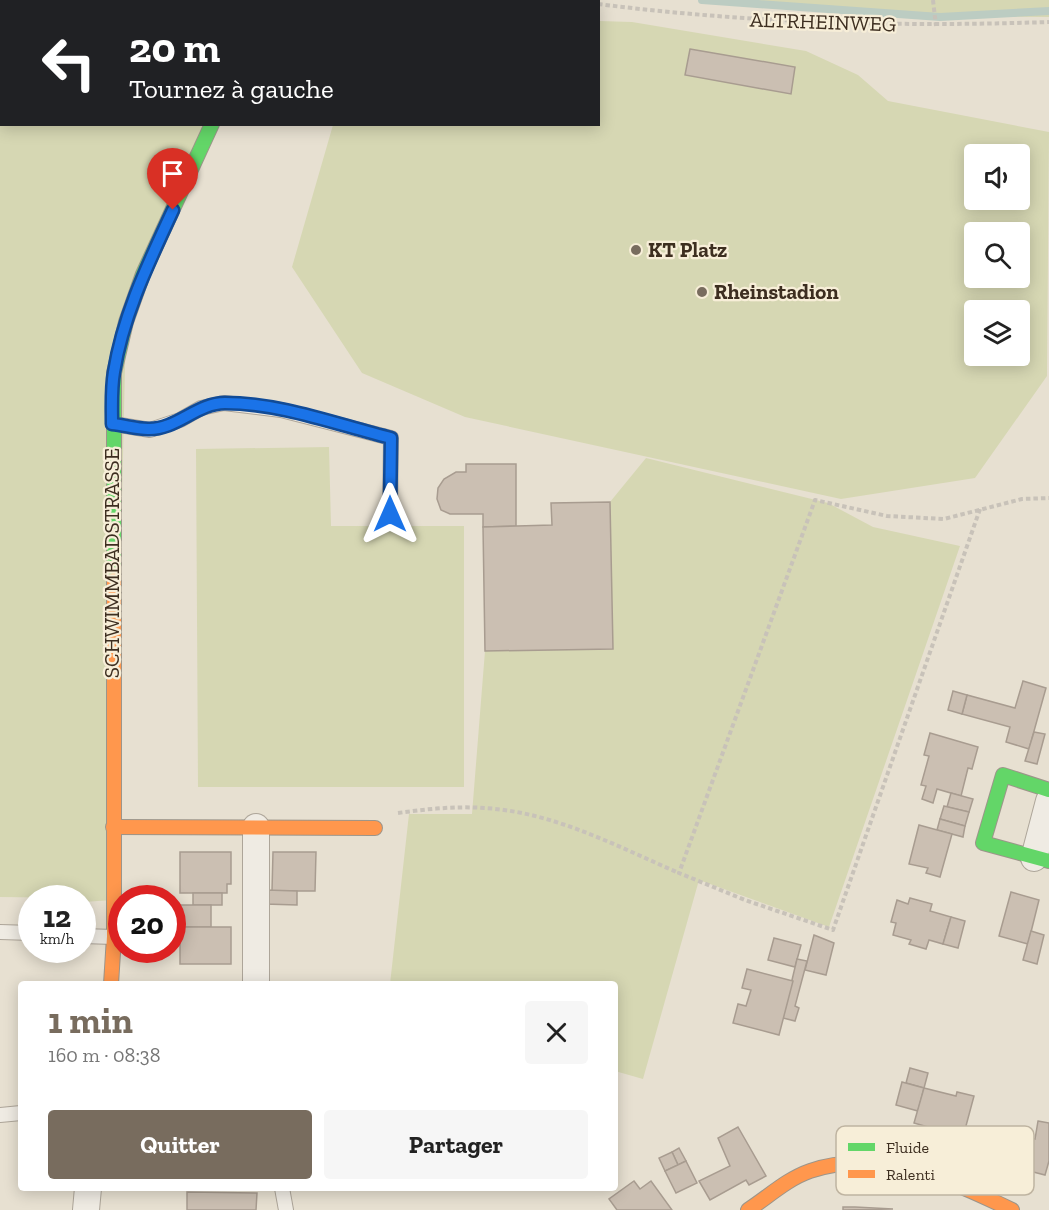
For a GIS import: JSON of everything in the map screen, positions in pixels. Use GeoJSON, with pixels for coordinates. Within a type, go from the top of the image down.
{"type":"FeatureCollection","features":[{"type":"Feature","properties":{"kind":"street","name":"SCHWIMMBADSTRASSE"},"geometry":{"type":"LineString","coordinates":[[114,885],[112,424],[114,373],[126,322],[143,274],[211,126]]}},
{"type":"Feature","properties":{"kind":"street"},"geometry":{"type":"LineString","coordinates":[[1049,790],[1003,775],[983,843],[1042,860],[1049,801]]}},
{"type":"Feature","properties":{"kind":"street"},"geometry":{"type":"LineString","coordinates":[[113,827],[375,828]]}},
{"type":"Feature","properties":{"kind":"street"},"geometry":{"type":"LineString","coordinates":[[256,827],[256,981]]}},
{"type":"Feature","properties":{"kind":"street","name":"SCHWIMMBADSTRASSE"},"geometry":{"type":"LineString","coordinates":[[111,981],[112,963]]}},
{"type":"Feature","properties":{"kind":"street"},"geometry":{"type":"LineString","coordinates":[[748,1210],[811,1171],[836,1165]]}},
{"type":"Feature","properties":{"kind":"street"},"geometry":{"type":"LineString","coordinates":[[86,1210],[88,1191]]}},
{"type":"Feature","properties":{"kind":"street"},"geometry":{"type":"LineString","coordinates":[[979,1195],[1012,1210]]}},
{"type":"Feature","properties":{"kind":"lane"},"geometry":{"type":"LineString","coordinates":[[112,424],[150,430],[180,420],[201,408],[224,403],[281,410],[391,438],[390,514]]}},
{"type":"Feature","properties":{"kind":"lane"},"geometry":{"type":"LineString","coordinates":[[0,932],[18,933]]}},
{"type":"Feature","properties":{"kind":"lane"},"geometry":{"type":"LineString","coordinates":[[0,1115],[18,1113]]}},
{"type":"Feature","properties":{"kind":"lane"},"geometry":{"type":"LineString","coordinates":[[283,1191],[286,1210]]}},
{"type":"Feature","properties":{"kind":"path"},"geometry":{"type":"LineString","coordinates":[[933,0],[936,26]]}},
{"type":"Feature","properties":{"kind":"path","name":"ALTRHEINWEG"},"geometry":{"type":"LineString","coordinates":[[600,4],[676,14],[764,21],[936,26],[1049,22]]}},
{"type":"Feature","properties":{"kind":"path"},"geometry":{"type":"LineString","coordinates":[[679,873],[815,500],[887,516],[944,519],[1022,499],[1049,498]]}},
{"type":"Feature","properties":{"kind":"path"},"geometry":{"type":"LineString","coordinates":[[375,828],[395,813],[483,807],[512,811],[568,825],[745,900],[833,930],[980,509]]}},
{"type":"Feature","properties":{"kind":"green space"},"geometry":{"type":"Polygon","coordinates":[[[730,0],[1049,0],[1049,17],[946,16],[730,0]]]}},
{"type":"Feature","properties":{"kind":"green space","name":"KT Platz"},"geometry":{"type":"Polygon","coordinates":[[[600,21],[632,22],[806,51],[858,75],[888,101],[1049,132],[1047,376],[975,478],[841,499],[465,417],[362,373],[292,267],[333,126],[600,126],[600,21]]]}},
{"type":"Feature","properties":{"kind":"green space"},"geometry":{"type":"Polygon","coordinates":[[[0,126],[212,126],[126,322],[113,885],[108,885],[108,900],[96,901],[96,885],[18,885],[18,897],[0,897],[0,126]]]}},
{"type":"Feature","properties":{"kind":"green space"},"geometry":{"type":"Polygon","coordinates":[[[329,447],[331,526],[464,526],[464,787],[198,787],[196,449],[329,447]]]}},
{"type":"Feature","properties":{"kind":"green space"},"geometry":{"type":"Polygon","coordinates":[[[646,458],[828,503],[873,527],[960,546],[829,927],[699,880],[643,1079],[618,1072],[618,981],[390,981],[409,814],[472,814],[485,651],[612,649],[610,502],[646,458]]]}},
{"type":"Feature","properties":{"kind":"building"},"geometry":{"type":"Polygon","coordinates":[[[690,49],[795,67],[791,94],[685,75],[690,49]]]}},
{"type":"Feature","properties":{"kind":"building"},"geometry":{"type":"Polygon","coordinates":[[[466,464],[516,464],[516,526],[483,527],[483,514],[450,514],[441,510],[437,499],[438,488],[444,479],[456,472],[466,472],[466,464]]]}},
{"type":"Feature","properties":{"kind":"building"},"geometry":{"type":"Polygon","coordinates":[[[610,502],[613,649],[485,651],[483,527],[552,525],[551,503],[610,502]]]}},
{"type":"Feature","properties":{"kind":"building"},"geometry":{"type":"Polygon","coordinates":[[[1023,681],[1046,688],[1029,749],[1006,742],[1010,727],[962,714],[967,695],[1015,708],[1023,681]]]}},
{"type":"Feature","properties":{"kind":"building"},"geometry":{"type":"Polygon","coordinates":[[[953,691],[967,695],[962,714],[948,710],[953,691]]]}},
{"type":"Feature","properties":{"kind":"building"},"geometry":{"type":"Polygon","coordinates":[[[1034,732],[1045,734],[1037,764],[1025,761],[1034,732]]]}},
{"type":"Feature","properties":{"kind":"building"},"geometry":{"type":"Polygon","coordinates":[[[930,733],[978,747],[972,769],[968,768],[961,796],[937,789],[933,803],[922,799],[926,786],[921,785],[929,756],[924,755],[930,733]]]}},
{"type":"Feature","properties":{"kind":"building"},"geometry":{"type":"Polygon","coordinates":[[[951,793],[973,799],[969,812],[947,807],[951,793]]]}},
{"type":"Feature","properties":{"kind":"building"},"geometry":{"type":"Polygon","coordinates":[[[944,806],[969,812],[965,826],[940,819],[944,806]]]}},
{"type":"Feature","properties":{"kind":"building"},"geometry":{"type":"Polygon","coordinates":[[[940,819],[965,826],[963,837],[937,830],[940,819]]]}},
{"type":"Feature","properties":{"kind":"building"},"geometry":{"type":"Polygon","coordinates":[[[919,825],[952,834],[940,877],[926,873],[928,868],[909,864],[919,825]]]}},
{"type":"Feature","properties":{"kind":"building"},"geometry":{"type":"Polygon","coordinates":[[[180,852],[231,852],[231,884],[227,884],[227,893],[186,893],[186,885],[180,885],[180,852]]]}},
{"type":"Feature","properties":{"kind":"building"},"geometry":{"type":"Polygon","coordinates":[[[273,852],[316,852],[315,891],[272,891],[273,852]]]}},
{"type":"Feature","properties":{"kind":"building"},"geometry":{"type":"Polygon","coordinates":[[[266,890],[297,891],[297,905],[265,904],[266,890]]]}},
{"type":"Feature","properties":{"kind":"building"},"geometry":{"type":"Polygon","coordinates":[[[1011,892],[1039,900],[1028,944],[999,936],[1011,892]]]}},
{"type":"Feature","properties":{"kind":"building"},"geometry":{"type":"Polygon","coordinates":[[[193,893],[222,893],[222,905],[193,905],[193,893]]]}},
{"type":"Feature","properties":{"kind":"building"},"geometry":{"type":"Polygon","coordinates":[[[910,898],[932,904],[930,911],[951,917],[943,944],[929,940],[926,949],[909,944],[911,940],[893,935],[896,923],[891,922],[897,900],[908,904],[910,898]]]}},
{"type":"Feature","properties":{"kind":"building"},"geometry":{"type":"Polygon","coordinates":[[[186,905],[211,905],[211,927],[186,927],[186,905]]]}},
{"type":"Feature","properties":{"kind":"building"},"geometry":{"type":"Polygon","coordinates":[[[951,917],[965,921],[958,948],[943,944],[951,917]]]}},
{"type":"Feature","properties":{"kind":"building"},"geometry":{"type":"Polygon","coordinates":[[[186,927],[231,927],[231,964],[180,964],[186,963],[186,927]]]}},
{"type":"Feature","properties":{"kind":"building"},"geometry":{"type":"Polygon","coordinates":[[[1031,931],[1044,935],[1037,964],[1023,960],[1031,931]]]}},
{"type":"Feature","properties":{"kind":"building"},"geometry":{"type":"Polygon","coordinates":[[[814,935],[834,943],[826,975],[805,970],[814,935]]]}},
{"type":"Feature","properties":{"kind":"building"},"geometry":{"type":"Polygon","coordinates":[[[774,938],[801,945],[795,967],[768,960],[774,938]]]}},
{"type":"Feature","properties":{"kind":"building"},"geometry":{"type":"Polygon","coordinates":[[[797,959],[807,961],[795,1006],[799,1008],[795,1021],[783,1018],[797,959]]]}},
{"type":"Feature","properties":{"kind":"building"},"geometry":{"type":"Polygon","coordinates":[[[747,969],[793,981],[779,1035],[733,1023],[738,1004],[746,1006],[751,990],[742,988],[747,969]]]}},
{"type":"Feature","properties":{"kind":"building"},"geometry":{"type":"Polygon","coordinates":[[[910,1068],[928,1073],[924,1088],[906,1083],[910,1068]]]}},
{"type":"Feature","properties":{"kind":"building"},"geometry":{"type":"Polygon","coordinates":[[[902,1082],[924,1088],[918,1111],[896,1105],[902,1082]]]}},
{"type":"Feature","properties":{"kind":"building"},"geometry":{"type":"Polygon","coordinates":[[[924,1088],[956,1096],[957,1092],[974,1096],[966,1126],[924,1126],[914,1123],[924,1088]]]}},
{"type":"Feature","properties":{"kind":"building"},"geometry":{"type":"Polygon","coordinates":[[[1038,1121],[1049,1123],[1049,1161],[1045,1175],[1034,1172],[1038,1121]]]}},
{"type":"Feature","properties":{"kind":"building"},"geometry":{"type":"Polygon","coordinates":[[[738,1127],[766,1176],[749,1185],[746,1180],[710,1200],[699,1181],[730,1166],[718,1138],[738,1127]]]}},
{"type":"Feature","properties":{"kind":"building"},"geometry":{"type":"Polygon","coordinates":[[[679,1148],[686,1161],[678,1165],[672,1152],[679,1148]]]}},
{"type":"Feature","properties":{"kind":"building"},"geometry":{"type":"Polygon","coordinates":[[[672,1152],[678,1165],[665,1171],[659,1158],[672,1152]]]}},
{"type":"Feature","properties":{"kind":"building"},"geometry":{"type":"Polygon","coordinates":[[[686,1161],[697,1183],[676,1193],[665,1171],[686,1161]]]}},
{"type":"Feature","properties":{"kind":"building"},"geometry":{"type":"Polygon","coordinates":[[[634,1181],[640,1189],[651,1181],[672,1210],[617,1210],[609,1199],[634,1181]]]}},
{"type":"Feature","properties":{"kind":"building"},"geometry":{"type":"Polygon","coordinates":[[[187,1192],[257,1193],[256,1210],[187,1210],[187,1192]]]}},
{"type":"Feature","properties":{"kind":"building"},"geometry":{"type":"Polygon","coordinates":[[[843,1207],[855,1207],[893,1209],[843,1210],[843,1207]]]}},
{"type":"Feature","properties":{"kind":"waterway"},"geometry":{"type":"LineString","coordinates":[[702,0],[940,17],[1049,11]]}},
{"type":"Feature","properties":{"kind":"traffic: fast"},"geometry":{"type":"LineString","coordinates":[[114,580],[114,373],[126,322],[143,274],[211,126]]}},
{"type":"Feature","properties":{"kind":"traffic: fast"},"geometry":{"type":"LineString","coordinates":[[1049,790],[1003,775],[983,843],[1049,861]]}},
{"type":"Feature","properties":{"kind":"traffic: slow"},"geometry":{"type":"LineString","coordinates":[[111,981],[114,937],[114,580]]}},
{"type":"Feature","properties":{"kind":"traffic: slow"},"geometry":{"type":"LineString","coordinates":[[113,827],[375,828]]}},
{"type":"Feature","properties":{"kind":"traffic: slow"},"geometry":{"type":"LineString","coordinates":[[748,1210],[802,1174],[836,1165]]}},
{"type":"Feature","properties":{"kind":"traffic: slow"},"geometry":{"type":"LineString","coordinates":[[980,1195],[1012,1210]]}},
{"type":"Feature","properties":{"kind":"place","name":"KT Platz"},"geometry":{"type":"Point","coordinates":[636,250]}},
{"type":"Feature","properties":{"kind":"place","name":"Rheinstadion"},"geometry":{"type":"Point","coordinates":[702,292]}},
{"type":"Feature","properties":{"kind":"route"},"geometry":{"type":"LineString","coordinates":[[173,210],[143,274],[126,322],[114,373],[112,424],[150,430],[180,420],[201,408],[224,403],[281,410],[391,438],[390,514]]}}]}
